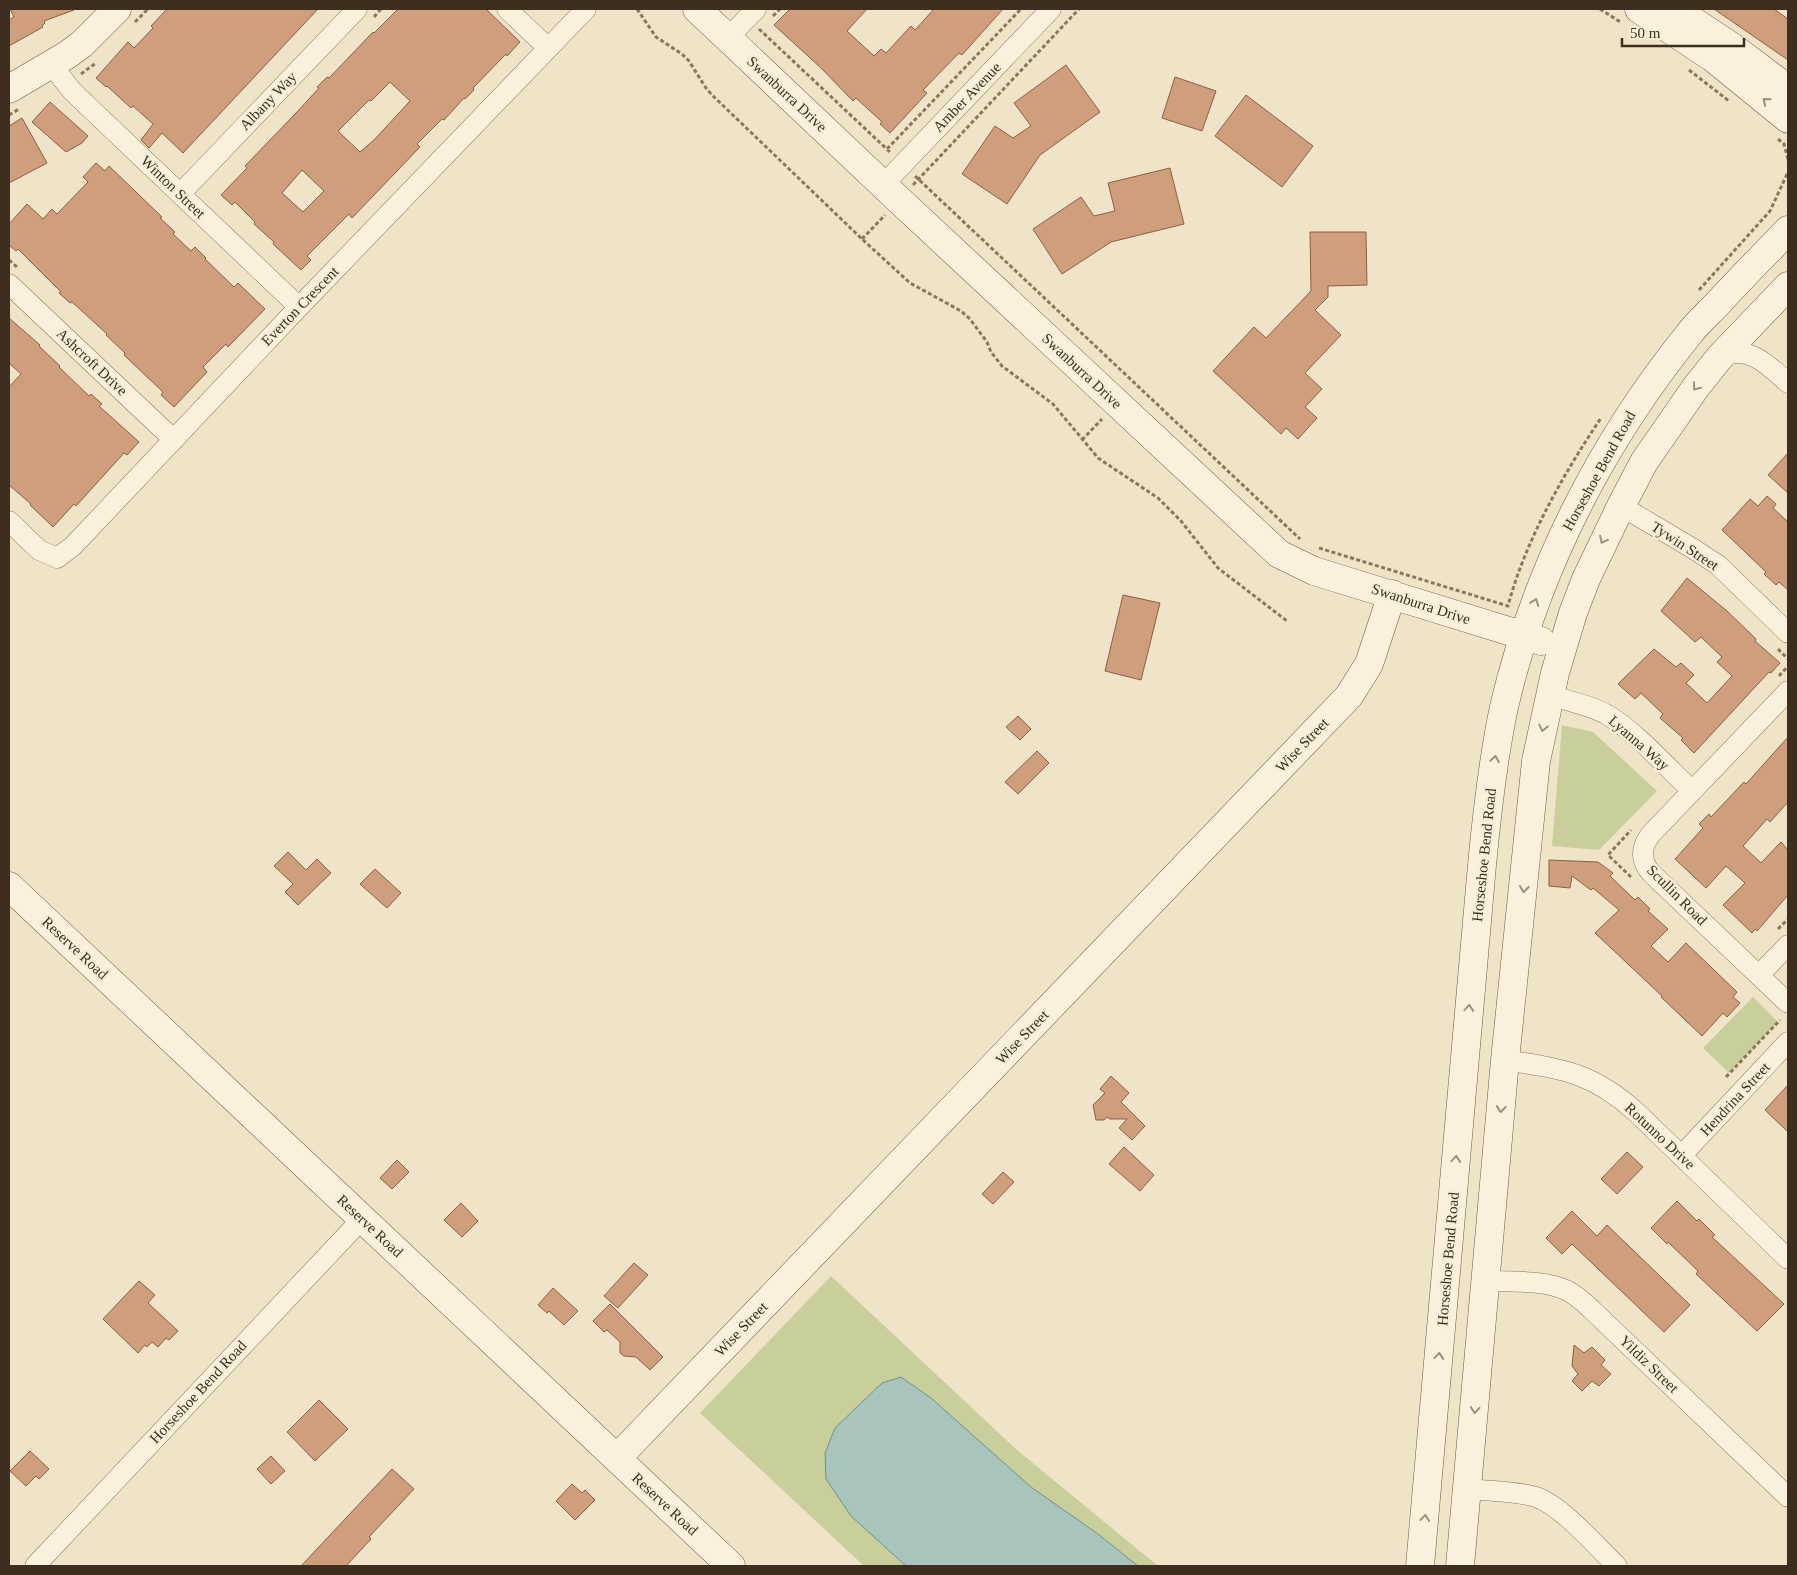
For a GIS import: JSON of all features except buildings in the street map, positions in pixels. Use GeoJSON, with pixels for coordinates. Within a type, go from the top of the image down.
{"type":"FeatureCollection","features":[{"type":"Feature","properties":{"kind":"street","name":"Albany Way"},"geometry":{"type":"LineString","coordinates":[[180,194],[357,9]]}},
{"type":"Feature","properties":{"kind":"street"},"geometry":{"type":"LineString","coordinates":[[507,9],[548,48]]}},
{"type":"Feature","properties":{"kind":"street","name":"Everton Crescent"},"geometry":{"type":"LineString","coordinates":[[9,521],[39,550],[57,558],[72,546],[586,9]]}},
{"type":"Feature","properties":{"kind":"street","name":"Swanburra Drive"},"geometry":{"type":"LineString","coordinates":[[697,9],[1278,554],[1301,566],[1562,647]]}},
{"type":"Feature","properties":{"kind":"street","name":"Amber Avenue"},"geometry":{"type":"LineString","coordinates":[[883,185],[1051,9]]}},
{"type":"Feature","properties":{"kind":"street"},"geometry":{"type":"LineString","coordinates":[[728,38],[752,14]]}},
{"type":"Feature","properties":{"kind":"street"},"geometry":{"type":"LineString","coordinates":[[9,89],[126,16]]}},
{"type":"Feature","properties":{"kind":"street"},"geometry":{"type":"LineString","coordinates":[[1676,17],[1713,58],[1783,129]]}},
{"type":"Feature","properties":{"kind":"street"},"geometry":{"type":"LineString","coordinates":[[1634,19],[1676,17],[1742,54],[1788,89]]}},
{"type":"Feature","properties":{"kind":"street","name":"Winton Street"},"geometry":{"type":"LineString","coordinates":[[51,64],[72,91],[299,307]]}},
{"type":"Feature","properties":{"kind":"street"},"geometry":{"type":"LineString","coordinates":[[1690,332],[1725,279],[1788,208]]}},
{"type":"Feature","properties":{"kind":"street","name":"Horseshoe Bend Road"},"geometry":{"type":"LineString","coordinates":[[1420,1566],[1482,864],[1491,785],[1504,707],[1524,636],[1566,529],[1587,487],[1629,416],[1690,332],[1788,230]]}},
{"type":"Feature","properties":{"kind":"street","name":"Ashcroft Drive"},"geometry":{"type":"LineString","coordinates":[[9,284],[174,440]]}},
{"type":"Feature","properties":{"kind":"street"},"geometry":{"type":"LineString","coordinates":[[1460,1566],[1506,1060],[1536,761],[1562,647],[1586,578],[1620,506],[1644,462],[1696,387],[1720,357],[1788,286]]}},
{"type":"Feature","properties":{"kind":"street"},"geometry":{"type":"LineString","coordinates":[[1755,320],[1754,342],[1765,362]]}},
{"type":"Feature","properties":{"kind":"street"},"geometry":{"type":"LineString","coordinates":[[1720,357],[1734,353],[1745,353],[1755,356],[1765,362],[1788,383]]}},
{"type":"Feature","properties":{"kind":"street"},"geometry":{"type":"LineString","coordinates":[[1587,487],[1620,506]]}},
{"type":"Feature","properties":{"kind":"street","name":"Tywin Street"},"geometry":{"type":"LineString","coordinates":[[1620,506],[1711,561],[1781,639]]}},
{"type":"Feature","properties":{"kind":"street","name":"Wise Street"},"geometry":{"type":"LineString","coordinates":[[617,1458],[1349,696],[1369,664],[1392,594]]}},
{"type":"Feature","properties":{"kind":"street","name":"Scullin Road"},"geometry":{"type":"LineString","coordinates":[[1781,686],[1692,791],[1647,840],[1643,852],[1644,862],[1648,870],[1788,1003]]}},
{"type":"Feature","properties":{"kind":"street","name":"Lyanna Way"},"geometry":{"type":"LineString","coordinates":[[1551,696],[1587,706],[1612,718],[1627,729],[1692,791]]}},
{"type":"Feature","properties":{"kind":"street","name":"Reserve Road"},"geometry":{"type":"LineString","coordinates":[[9,886],[731,1566]]}},
{"type":"Feature","properties":{"kind":"street"},"geometry":{"type":"LineString","coordinates":[[1759,975],[1788,945]]}},
{"type":"Feature","properties":{"kind":"street","name":"Hendrina Street"},"geometry":{"type":"LineString","coordinates":[[1681,1156],[1786,1033]]}},
{"type":"Feature","properties":{"kind":"street"},"geometry":{"type":"LineString","coordinates":[[1465,1057],[1506,1060]]}},
{"type":"Feature","properties":{"kind":"street","name":"Rotunno Drive"},"geometry":{"type":"LineString","coordinates":[[1506,1060],[1561,1069],[1593,1081],[1612,1092],[1627,1104],[1788,1259]]}},
{"type":"Feature","properties":{"kind":"street","name":"Horseshoe Bend Road"},"geometry":{"type":"LineString","coordinates":[[35,1566],[362,1219]]}},
{"type":"Feature","properties":{"kind":"street","name":"Yildiz Street"},"geometry":{"type":"LineString","coordinates":[[1487,1281],[1548,1285],[1573,1294],[1788,1497]]}},
{"type":"Feature","properties":{"kind":"street"},"geometry":{"type":"LineString","coordinates":[[1428,1485],[1528,1495],[1544,1501],[1569,1519],[1617,1566]]}},
{"type":"Feature","properties":{"kind":"path"},"geometry":{"type":"LineString","coordinates":[[126,16],[148,9]]}},
{"type":"Feature","properties":{"kind":"path"},"geometry":{"type":"LineString","coordinates":[[637,9],[656,37],[682,54],[689,61],[706,88],[862,239],[910,283],[970,318],[1002,366],[1053,404],[1098,458],[1158,498],[1181,521],[1218,568],[1287,621]]}},
{"type":"Feature","properties":{"kind":"path"},"geometry":{"type":"LineString","coordinates":[[887,149],[1021,9]]}},
{"type":"Feature","properties":{"kind":"path"},"geometry":{"type":"LineString","coordinates":[[918,179],[1080,9]]}},
{"type":"Feature","properties":{"kind":"path"},"geometry":{"type":"LineString","coordinates":[[1600,9],[1634,19]]}},
{"type":"Feature","properties":{"kind":"path"},"geometry":{"type":"LineString","coordinates":[[752,14],[918,179],[1304,543]]}},
{"type":"Feature","properties":{"kind":"path"},"geometry":{"type":"LineString","coordinates":[[81,75],[102,57]]}},
{"type":"Feature","properties":{"kind":"path"},"geometry":{"type":"LineString","coordinates":[[1683,66],[1734,105]]}},
{"type":"Feature","properties":{"kind":"path"},"geometry":{"type":"LineString","coordinates":[[1783,129],[1784,144],[1788,158]]}},
{"type":"Feature","properties":{"kind":"path"},"geometry":{"type":"LineString","coordinates":[[1696,293],[1770,212],[1788,172]]}},
{"type":"Feature","properties":{"kind":"path"},"geometry":{"type":"LineString","coordinates":[[1313,546],[1508,606],[1523,563],[1553,498],[1579,451],[1604,413]]}},
{"type":"Feature","properties":{"kind":"path"},"geometry":{"type":"LineString","coordinates":[[1781,639],[1788,658]]}},
{"type":"Feature","properties":{"kind":"path"},"geometry":{"type":"LineString","coordinates":[[1781,686],[1788,666]]}},
{"type":"Feature","properties":{"kind":"path"},"geometry":{"type":"LineString","coordinates":[[1635,826],[1608,855],[1636,882]]}},
{"type":"Feature","properties":{"kind":"path"},"geometry":{"type":"LineString","coordinates":[[1726,1077],[1780,1020],[1786,1033]]}},
{"type":"Feature","properties":{"kind":"green space"},"geometry":{"type":"Polygon","coordinates":[[[1562,725],[1593,732],[1657,791],[1599,850],[1552,846],[1562,725]]]}},
{"type":"Feature","properties":{"kind":"green space"},"geometry":{"type":"Polygon","coordinates":[[[1753,997],[1778,1022],[1729,1073],[1703,1048],[1753,997]]]}},
{"type":"Feature","properties":{"kind":"green space"},"geometry":{"type":"Polygon","coordinates":[[[831,1276],[1017,1450],[1158,1566],[864,1566],[700,1413],[831,1276]]]}},
{"type":"Feature","properties":{"kind":"water"},"geometry":{"type":"Polygon","coordinates":[[[901,1377],[931,1398],[1031,1487],[1098,1534],[1138,1566],[906,1566],[851,1516],[826,1479],[825,1453],[835,1428],[882,1383],[901,1377]]]}}]}
